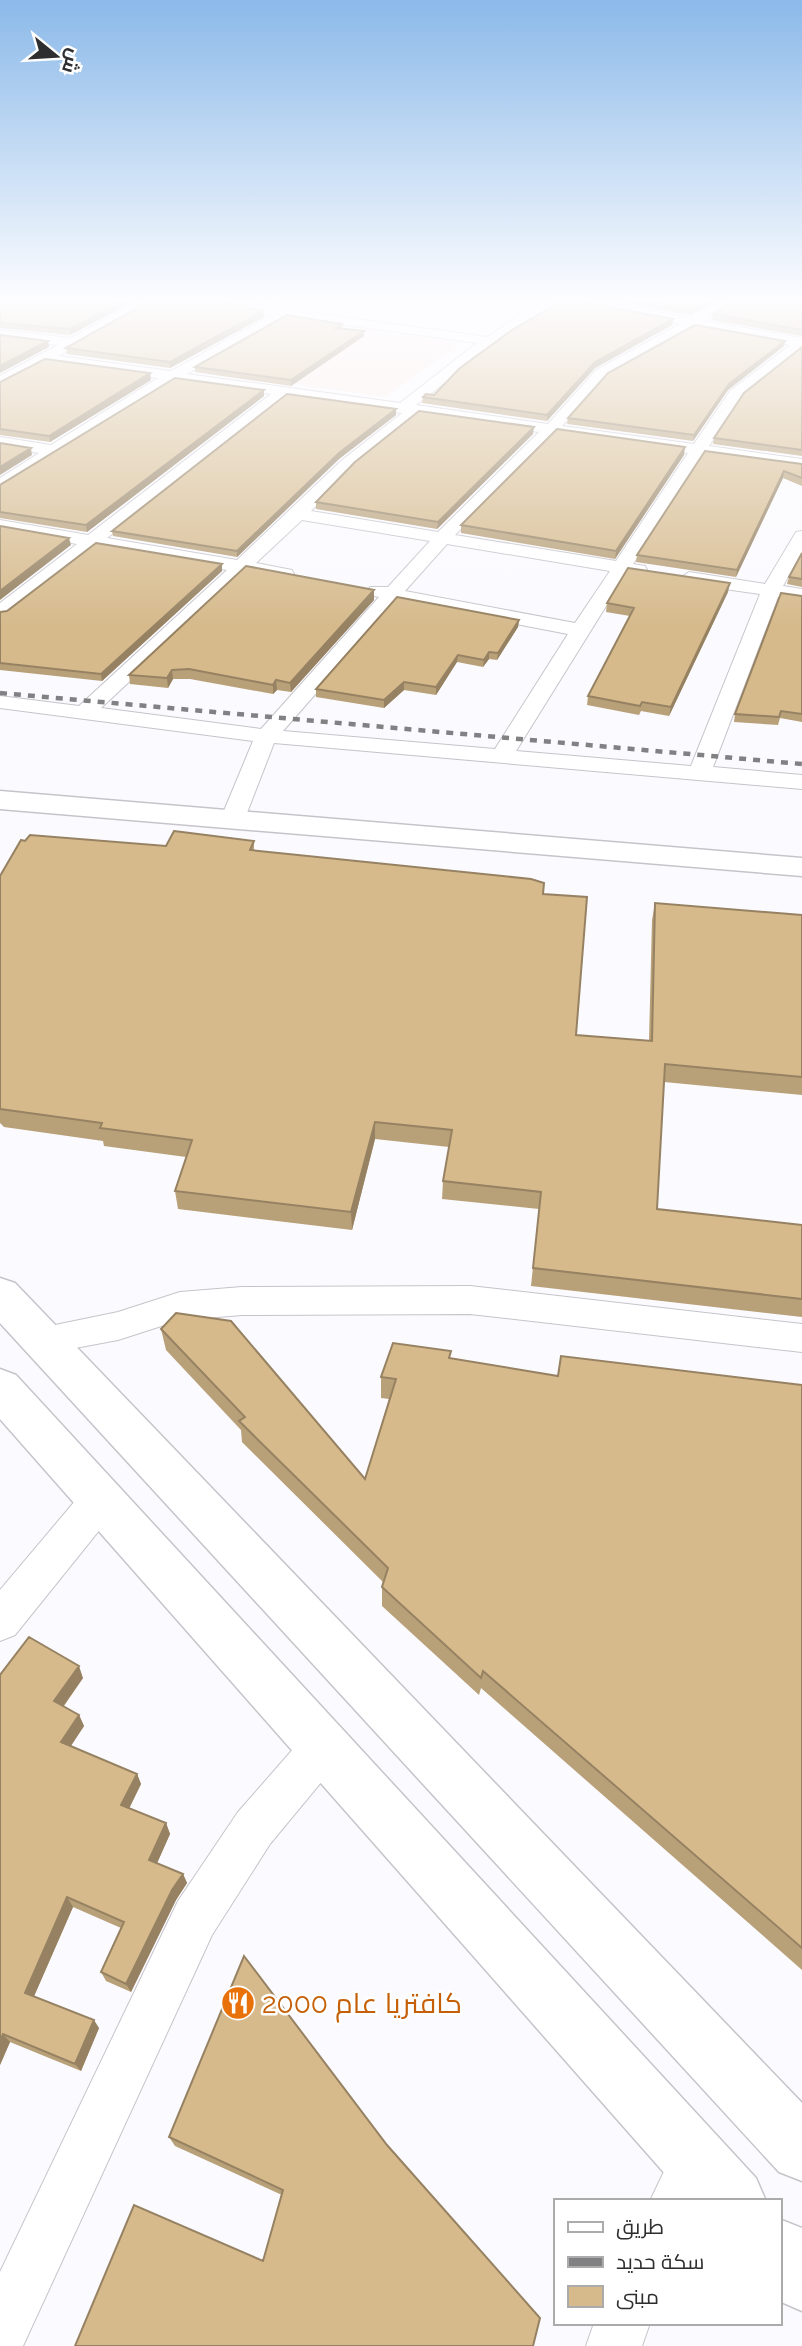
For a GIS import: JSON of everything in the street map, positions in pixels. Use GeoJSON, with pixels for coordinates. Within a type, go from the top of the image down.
{"type":"FeatureCollection","features":[{"type":"Feature","properties":{"kind":"main road"},"geometry":{"type":"LineString","coordinates":[[0,800],[802,867]]}},
{"type":"Feature","properties":{"kind":"main road"},"geometry":{"type":"LineString","coordinates":[[0,1294],[802,2149]]}},
{"type":"Feature","properties":{"kind":"main road"},"geometry":{"type":"LineString","coordinates":[[0,1388],[323,1747],[687,2181],[728,2199]]}},
{"type":"Feature","properties":{"kind":"main road"},"geometry":{"type":"LineString","coordinates":[[781,2254],[802,2277]]}},
{"type":"Feature","properties":{"kind":"street"},"geometry":{"type":"LineString","coordinates":[[0,485],[118,407]]}},
{"type":"Feature","properties":{"kind":"street"},"geometry":{"type":"LineString","coordinates":[[0,612],[264,407]]}},
{"type":"Feature","properties":{"kind":"street"},"geometry":{"type":"LineString","coordinates":[[406,407],[802,464]]}},
{"type":"Feature","properties":{"kind":"street"},"geometry":{"type":"LineString","coordinates":[[233,818],[266,736],[443,537],[570,407]]}},
{"type":"Feature","properties":{"kind":"street"},"geometry":{"type":"LineString","coordinates":[[500,758],[620,568],[726,407]]}},
{"type":"Feature","properties":{"kind":"street"},"geometry":{"type":"LineString","coordinates":[[84,713],[410,408]]}},
{"type":"Feature","properties":{"kind":"street"},"geometry":{"type":"LineString","coordinates":[[0,442],[54,450]]}},
{"type":"Feature","properties":{"kind":"street"},"geometry":{"type":"LineString","coordinates":[[298,514],[620,568],[802,595]]}},
{"type":"Feature","properties":{"kind":"street"},"geometry":{"type":"LineString","coordinates":[[0,526],[305,578]]}},
{"type":"Feature","properties":{"kind":"street"},"geometry":{"type":"LineString","coordinates":[[699,774],[771,590],[802,536]]}},
{"type":"Feature","properties":{"kind":"street"},"geometry":{"type":"LineString","coordinates":[[356,587],[580,631]]}},
{"type":"Feature","properties":{"kind":"street"},"geometry":{"type":"LineString","coordinates":[[0,702],[266,736],[802,782]]}},
{"type":"Feature","properties":{"kind":"street"},"geometry":{"type":"LineString","coordinates":[[43,1340],[118,1326],[180,1306],[242,1301],[430,1300],[470,1300],[802,1338]]}},
{"type":"Feature","properties":{"kind":"street"},"geometry":{"type":"LineString","coordinates":[[0,1621],[100,1500]]}},
{"type":"Feature","properties":{"kind":"street"},"geometry":{"type":"LineString","coordinates":[[0,2333],[195,1918],[254,1828],[323,1747]]}},
{"type":"Feature","properties":{"kind":"street"},"geometry":{"type":"LineString","coordinates":[[614,2346],[621,2325]]}},
{"type":"Feature","properties":{"kind":"building"},"geometry":{"type":"Polygon","coordinates":[[[0,407],[95,407],[49,436],[0,429],[0,407]]]}},
{"type":"Feature","properties":{"kind":"building"},"geometry":{"type":"Polygon","coordinates":[[[127,407],[241,407],[86,525],[0,512],[0,485],[127,407]]]}},
{"type":"Feature","properties":{"kind":"building"},"geometry":{"type":"Polygon","coordinates":[[[270,407],[396,409],[339,453],[237,551],[112,531],[270,407]]]}},
{"type":"Feature","properties":{"kind":"building"},"geometry":{"type":"Polygon","coordinates":[[[495,407],[554,407],[547,415],[495,407]]]}},
{"type":"Feature","properties":{"kind":"building"},"geometry":{"type":"Polygon","coordinates":[[[577,407],[713,407],[694,435],[568,418],[577,407]]]}},
{"type":"Feature","properties":{"kind":"building"},"geometry":{"type":"Polygon","coordinates":[[[734,407],[802,407],[802,450],[714,438],[734,407]]]}},
{"type":"Feature","properties":{"kind":"building"},"geometry":{"type":"Polygon","coordinates":[[[419,411],[534,427],[438,522],[316,502],[355,462],[419,411]]]}},
{"type":"Feature","properties":{"kind":"building"},"geometry":{"type":"Polygon","coordinates":[[[557,429],[685,447],[616,551],[461,525],[557,429]]]}},
{"type":"Feature","properties":{"kind":"building"},"geometry":{"type":"Polygon","coordinates":[[[0,443],[31,448],[0,467],[0,443]]]}},
{"type":"Feature","properties":{"kind":"building"},"geometry":{"type":"Polygon","coordinates":[[[705,451],[802,464],[802,478],[784,471],[737,570],[637,555],[705,451]]]}},
{"type":"Feature","properties":{"kind":"building"},"geometry":{"type":"Polygon","coordinates":[[[0,526],[69,538],[0,591],[0,526]]]}},
{"type":"Feature","properties":{"kind":"building"},"geometry":{"type":"Polygon","coordinates":[[[96,543],[222,564],[101,674],[0,663],[0,612],[7,611],[96,543]]]}},
{"type":"Feature","properties":{"kind":"building"},"geometry":{"type":"Polygon","coordinates":[[[802,553],[802,579],[789,577],[802,553]]]}},
{"type":"Feature","properties":{"kind":"building"},"geometry":{"type":"Polygon","coordinates":[[[246,566],[374,590],[290,683],[276,680],[273,685],[189,669],[172,670],[167,678],[129,675],[246,566]]]}},
{"type":"Feature","properties":{"kind":"building"},"geometry":{"type":"Polygon","coordinates":[[[628,568],[730,583],[671,707],[642,702],[640,706],[588,696],[634,608],[607,603],[628,568]]]}},
{"type":"Feature","properties":{"kind":"building"},"geometry":{"type":"Polygon","coordinates":[[[781,593],[802,596],[802,714],[781,711],[779,717],[735,714],[781,593]]]}},
{"type":"Feature","properties":{"kind":"building"},"geometry":{"type":"Polygon","coordinates":[[[397,597],[519,620],[498,653],[489,652],[484,660],[458,655],[436,687],[404,682],[384,700],[316,689],[397,597]]]}},
{"type":"Feature","properties":{"kind":"building"},"geometry":{"type":"Polygon","coordinates":[[[174,831],[254,841],[250,850],[531,879],[544,883],[543,894],[587,897],[576,1035],[652,1041],[655,903],[802,915],[802,1077],[665,1064],[657,1209],[802,1225],[802,1299],[533,1268],[541,1192],[443,1181],[452,1130],[375,1122],[351,1212],[175,1191],[192,1140],[100,1128],[102,1123],[0,1109],[0,876],[21,840],[25,841],[30,835],[166,846],[174,831]]]}},
{"type":"Feature","properties":{"kind":"building"},"geometry":{"type":"Polygon","coordinates":[[[176,1313],[231,1321],[365,1479],[396,1379],[381,1377],[393,1343],[451,1351],[449,1358],[558,1376],[561,1356],[802,1385],[802,1948],[483,1671],[481,1678],[382,1587],[388,1568],[239,1421],[245,1417],[161,1329],[176,1313]]]}},
{"type":"Feature","properties":{"kind":"building"},"geometry":{"type":"Polygon","coordinates":[[[29,1637],[79,1666],[54,1701],[79,1715],[61,1742],[137,1774],[121,1805],[166,1823],[149,1860],[183,1874],[172,1890],[126,1984],[101,1972],[124,1922],[67,1897],[25,1993],[94,2020],[75,2064],[3,2034],[0,2041],[0,1675],[29,1637]]]}},
{"type":"Feature","properties":{"kind":"building"},"geometry":{"type":"Polygon","coordinates":[[[244,1956],[387,2145],[540,2318],[533,2346],[75,2346],[134,2205],[263,2261],[283,2190],[169,2137],[244,1956]]]}},
{"type":"Feature","properties":{"kind":"railway"},"geometry":{"type":"LineString","coordinates":[[0,693],[802,764]]}},
{"type":"Feature","properties":{"kind":"place","name":"كافتريا عام 2000"},"geometry":{"type":"Point","coordinates":[238,2003]}}]}
